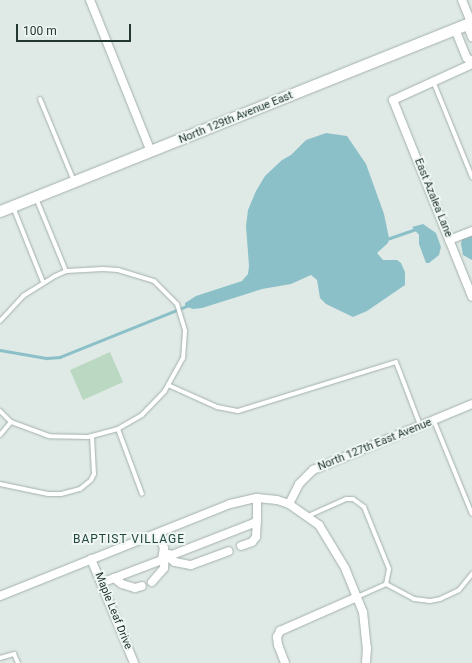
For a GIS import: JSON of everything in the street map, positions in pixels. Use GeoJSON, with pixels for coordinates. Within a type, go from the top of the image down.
{"type":"FeatureCollection","features":[{"type":"Feature","properties":{"kind":"street"},"geometry":{"type":"LineString","coordinates":[[90,0],[151,152]]}},
{"type":"Feature","properties":{"kind":"street"},"geometry":{"type":"LineString","coordinates":[[462,0],[470,23],[472,37]]}},
{"type":"Feature","properties":{"kind":"street","name":"North 129th Avenue East"},"geometry":{"type":"LineString","coordinates":[[0,211],[151,152],[470,23]]}},
{"type":"Feature","properties":{"kind":"street"},"geometry":{"type":"LineString","coordinates":[[455,29],[467,58],[472,61]]}},
{"type":"Feature","properties":{"kind":"street"},"geometry":{"type":"LineString","coordinates":[[432,80],[472,64]]}},
{"type":"Feature","properties":{"kind":"street","name":"East Azalea Lane"},"geometry":{"type":"LineString","coordinates":[[432,80],[393,100],[472,295]]}},
{"type":"Feature","properties":{"kind":"street"},"geometry":{"type":"LineString","coordinates":[[449,240],[472,231]]}},
{"type":"Feature","properties":{"kind":"street","name":"North 127th East Avenue"},"geometry":{"type":"LineString","coordinates":[[289,504],[299,484],[313,470],[472,404]]}},
{"type":"Feature","properties":{"kind":"street"},"geometry":{"type":"LineString","coordinates":[[241,546],[252,542],[256,537],[257,498]]}},
{"type":"Feature","properties":{"kind":"street"},"geometry":{"type":"LineString","coordinates":[[0,596],[91,558],[230,504],[257,498],[289,504],[308,516],[318,525],[332,545],[357,597],[366,632],[366,663]]}},
{"type":"Feature","properties":{"kind":"street"},"geometry":{"type":"LineString","coordinates":[[165,554],[172,555],[257,520]]}},
{"type":"Feature","properties":{"kind":"street"},"geometry":{"type":"LineString","coordinates":[[152,582],[164,568],[165,554],[158,533]]}},
{"type":"Feature","properties":{"kind":"street"},"geometry":{"type":"LineString","coordinates":[[165,554],[175,562],[191,565],[229,551]]}},
{"type":"Feature","properties":{"kind":"street"},"geometry":{"type":"LineString","coordinates":[[101,583],[162,560],[165,554]]}},
{"type":"Feature","properties":{"kind":"street","name":"Maple Leaf Drive"},"geometry":{"type":"LineString","coordinates":[[91,558],[134,663]]}},
{"type":"Feature","properties":{"kind":"street"},"geometry":{"type":"LineString","coordinates":[[114,578],[128,586],[142,586]]}},
{"type":"Feature","properties":{"kind":"street"},"geometry":{"type":"LineString","coordinates":[[285,663],[278,645],[277,637],[280,631],[357,597]]}},
{"type":"Feature","properties":{"kind":"lane"},"geometry":{"type":"LineString","coordinates":[[432,80],[472,177]]}},
{"type":"Feature","properties":{"kind":"lane"},"geometry":{"type":"LineString","coordinates":[[40,99],[74,181]]}},
{"type":"Feature","properties":{"kind":"lane"},"geometry":{"type":"LineString","coordinates":[[36,197],[66,272]]}},
{"type":"Feature","properties":{"kind":"lane"},"geometry":{"type":"LineString","coordinates":[[13,206],[43,282]]}},
{"type":"Feature","properties":{"kind":"lane"},"geometry":{"type":"LineString","coordinates":[[0,321],[23,296],[43,282],[66,272],[103,269],[135,274],[154,282],[178,304],[185,332],[183,358],[168,385],[142,415],[118,429],[92,436],[49,436],[11,422],[0,411]]}},
{"type":"Feature","properties":{"kind":"lane"},"geometry":{"type":"LineString","coordinates":[[168,385],[217,407],[238,411],[396,362],[421,426]]}},
{"type":"Feature","properties":{"kind":"lane"},"geometry":{"type":"LineString","coordinates":[[434,421],[472,514]]}},
{"type":"Feature","properties":{"kind":"lane"},"geometry":{"type":"LineString","coordinates":[[0,435],[11,422]]}},
{"type":"Feature","properties":{"kind":"lane"},"geometry":{"type":"LineString","coordinates":[[118,429],[142,494]]}},
{"type":"Feature","properties":{"kind":"lane"},"geometry":{"type":"LineString","coordinates":[[0,484],[48,494],[61,494],[80,489],[91,480],[94,474],[92,436]]}},
{"type":"Feature","properties":{"kind":"lane"},"geometry":{"type":"LineString","coordinates":[[308,516],[346,499],[353,499],[364,507],[390,569],[386,584]]}},
{"type":"Feature","properties":{"kind":"lane"},"geometry":{"type":"LineString","coordinates":[[386,584],[414,599],[430,601],[459,590],[472,574]]}},
{"type":"Feature","properties":{"kind":"lane"},"geometry":{"type":"LineString","coordinates":[[357,597],[386,584]]}},
{"type":"Feature","properties":{"kind":"lane"},"geometry":{"type":"LineString","coordinates":[[0,658],[14,654],[18,663]]}},
{"type":"Feature","properties":{"kind":"green space"},"geometry":{"type":"Polygon","coordinates":[[[110,352],[123,382],[83,400],[70,370],[110,352]]]}},
{"type":"Feature","properties":{"kind":"water"},"geometry":{"type":"Polygon","coordinates":[[[326,133],[347,136],[366,164],[384,214],[389,238],[388,243],[377,253],[383,260],[397,260],[401,263],[405,272],[405,285],[367,311],[353,317],[326,304],[320,298],[317,280],[311,275],[291,284],[262,289],[202,308],[193,309],[185,306],[185,303],[196,296],[242,281],[248,274],[249,266],[246,226],[248,210],[256,191],[265,176],[282,160],[291,155],[306,140],[326,133]]]}},
{"type":"Feature","properties":{"kind":"water"},"geometry":{"type":"Polygon","coordinates":[[[423,224],[436,233],[441,247],[439,255],[429,263],[426,263],[419,244],[419,235],[412,227],[423,224]]]}},
{"type":"Feature","properties":{"kind":"water"},"geometry":{"type":"Polygon","coordinates":[[[472,236],[472,260],[463,255],[461,244],[462,239],[472,236]]]}},
{"type":"Feature","properties":{"kind":"waterway"},"geometry":{"type":"LineString","coordinates":[[387,239],[416,229]]}},
{"type":"Feature","properties":{"kind":"waterway"},"geometry":{"type":"LineString","coordinates":[[0,350],[47,358],[60,357],[187,306]]}},
{"type":"Feature","properties":{"kind":"district","name":"BAPTIST VILLAGE"},"geometry":{"type":"Point","coordinates":[129,540]}}]}
